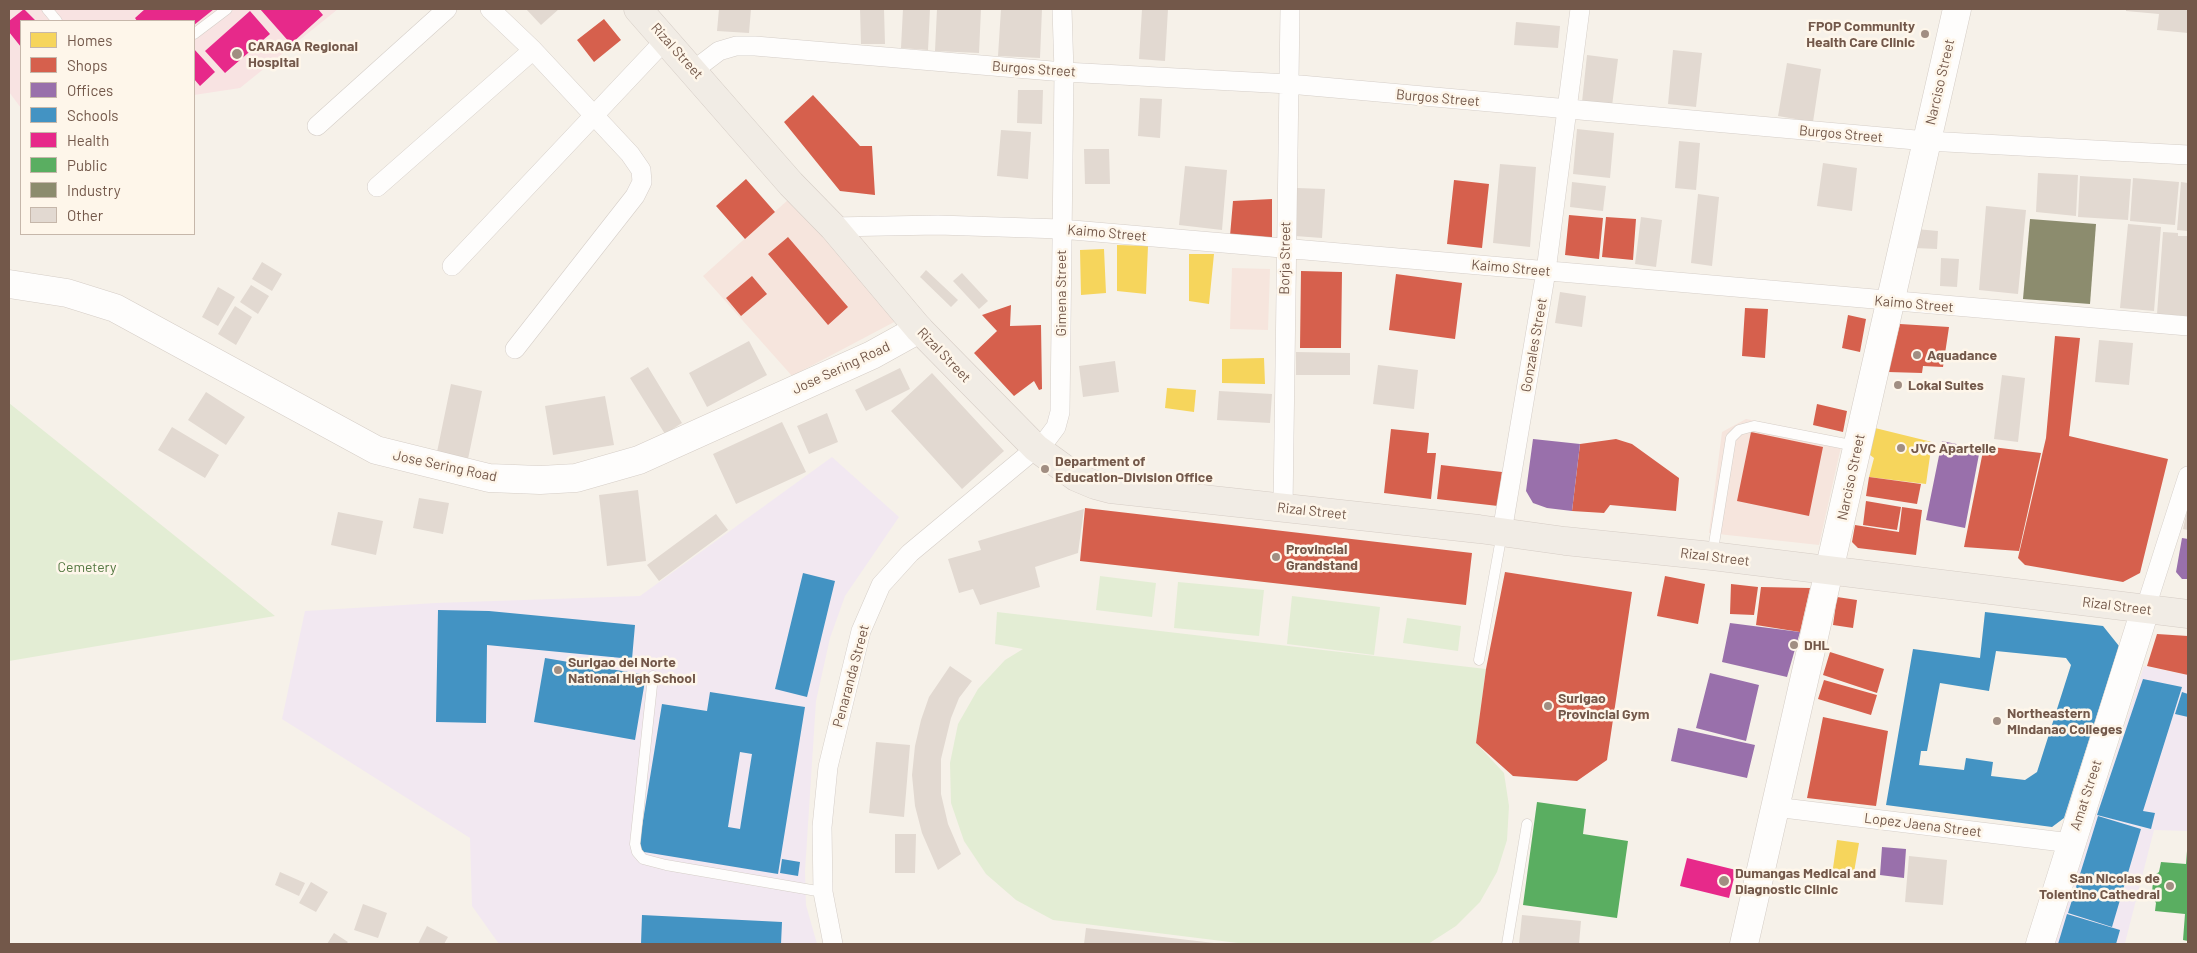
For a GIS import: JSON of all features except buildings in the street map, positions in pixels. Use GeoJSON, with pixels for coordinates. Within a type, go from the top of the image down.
{"type":"FeatureCollection","features":[{"type":"Feature","properties":{"kind":"main road","name":"Rizal Street"},"geometry":{"type":"LineString","coordinates":[[638,9],[694,70],[791,184],[833,227],[919,329],[1036,448],[1076,476],[1110,489],[1712,556],[2188,614]]}},
{"type":"Feature","properties":{"kind":"street"},"geometry":{"type":"LineString","coordinates":[[317,126],[448,9]]}},
{"type":"Feature","properties":{"kind":"street"},"geometry":{"type":"LineString","coordinates":[[490,9],[533,50],[630,154],[641,170],[642,182],[635,196],[515,349]]}},
{"type":"Feature","properties":{"kind":"street","name":"Gimena Street"},"geometry":{"type":"LineString","coordinates":[[1036,448],[1047,439],[1056,427],[1060,412],[1064,72],[1062,9]]}},
{"type":"Feature","properties":{"kind":"street","name":"Borja Street"},"geometry":{"type":"LineString","coordinates":[[1283,508],[1285,248],[1290,84],[1290,9]]}},
{"type":"Feature","properties":{"kind":"street","name":"Gonzales Street"},"geometry":{"type":"LineString","coordinates":[[1502,532],[1546,271],[1580,9]]}},
{"type":"Feature","properties":{"kind":"street","name":"Narciso Street"},"geometry":{"type":"LineString","coordinates":[[1744,944],[1831,571],[1857,447],[1957,9]]}},
{"type":"Feature","properties":{"kind":"street"},"geometry":{"type":"LineString","coordinates":[[452,266],[666,39]]}},
{"type":"Feature","properties":{"kind":"street","name":"Burgos Street"},"geometry":{"type":"LineString","coordinates":[[694,70],[719,51],[736,46],[755,46],[1064,72],[1290,84],[1927,141],[2188,155]]}},
{"type":"Feature","properties":{"kind":"street"},"geometry":{"type":"LineString","coordinates":[[377,187],[533,50]]}},
{"type":"Feature","properties":{"kind":"street","name":"Kaimo Street"},"geometry":{"type":"LineString","coordinates":[[833,227],[938,225],[1061,229],[1891,302],[2188,326]]}},
{"type":"Feature","properties":{"kind":"street","name":"Jose Sering Road"},"geometry":{"type":"LineString","coordinates":[[9,284],[67,293],[115,308],[376,450],[490,478],[540,480],[576,478],[639,460],[872,355],[919,329]]}},
{"type":"Feature","properties":{"kind":"street","name":"Penaranda Street"},"geometry":{"type":"LineString","coordinates":[[833,944],[823,892],[822,827],[828,767],[861,631],[881,585],[910,553],[1036,448]]}},
{"type":"Feature","properties":{"kind":"street","name":"Amat Street"},"geometry":{"type":"LineString","coordinates":[[2040,944],[2188,476]]}},
{"type":"Feature","properties":{"kind":"street","name":"Lopez Jaena Street"},"geometry":{"type":"LineString","coordinates":[[1775,807],[2071,843]]}},
{"type":"Feature","properties":{"kind":"lane"},"geometry":{"type":"LineString","coordinates":[[47,9],[56,20]]}},
{"type":"Feature","properties":{"kind":"lane"},"geometry":{"type":"LineString","coordinates":[[195,33],[227,9]]}},
{"type":"Feature","properties":{"kind":"lane"},"geometry":{"type":"LineString","coordinates":[[1712,556],[1731,438],[1739,430],[1754,426],[1857,447]]}},
{"type":"Feature","properties":{"kind":"lane"},"geometry":{"type":"LineString","coordinates":[[1480,660],[1502,532]]}},
{"type":"Feature","properties":{"kind":"lane"},"geometry":{"type":"LineString","coordinates":[[653,676],[635,844],[637,852],[643,859],[666,865],[823,892]]}},
{"type":"Feature","properties":{"kind":"lane"},"geometry":{"type":"LineString","coordinates":[[1507,944],[1527,824]]}},
{"type":"Feature","properties":{"kind":"shaded area","name":"CARAGA Regional Hospital"},"geometry":{"type":"Polygon","coordinates":[[[9,9],[338,9],[240,88],[195,95],[195,20],[20,20],[20,107],[9,92],[9,9]]]}},
{"type":"Feature","properties":{"kind":"shaded area"},"geometry":{"type":"Polygon","coordinates":[[[789,199],[898,320],[792,376],[703,276],[789,199]]]}},
{"type":"Feature","properties":{"kind":"shaded area"},"geometry":{"type":"Polygon","coordinates":[[[1232,268],[1270,269],[1268,330],[1230,329],[1232,268]]]}},
{"type":"Feature","properties":{"kind":"shaded area"},"geometry":{"type":"Polygon","coordinates":[[[1746,419],[1843,438],[1819,545],[1709,533],[1722,432],[1746,419]]]}},
{"type":"Feature","properties":{"kind":"shaded area","name":"Surigao del Norte National High School"},"geometry":{"type":"Polygon","coordinates":[[[832,457],[899,517],[845,596],[830,638],[816,701],[805,871],[806,905],[817,944],[499,944],[472,906],[470,838],[282,719],[305,611],[436,603],[640,596],[832,457]]]}},
{"type":"Feature","properties":{"kind":"shaded area"},"geometry":{"type":"Polygon","coordinates":[[[2144,666],[2188,675],[2188,831],[2154,830],[2125,943],[2141,944],[2055,944],[2144,666]]]}},
{"type":"Feature","properties":{"kind":"green space","name":"Cemetery"},"geometry":{"type":"Polygon","coordinates":[[[9,403],[275,616],[9,661],[9,403]]]}},
{"type":"Feature","properties":{"kind":"green space"},"geometry":{"type":"Polygon","coordinates":[[[1100,576],[1156,583],[1152,617],[1096,610],[1100,576]]]}},
{"type":"Feature","properties":{"kind":"green space"},"geometry":{"type":"Polygon","coordinates":[[[1178,582],[1264,590],[1259,636],[1174,628],[1178,582]]]}},
{"type":"Feature","properties":{"kind":"green space"},"geometry":{"type":"Polygon","coordinates":[[[1292,596],[1380,607],[1374,655],[1287,644],[1292,596]]]}},
{"type":"Feature","properties":{"kind":"green space"},"geometry":{"type":"Polygon","coordinates":[[[997,612],[1486,669],[1476,743],[1504,773],[1509,806],[1507,840],[1497,872],[1480,902],[1456,926],[1428,944],[1246,944],[1053,920],[1016,900],[986,874],[964,841],[951,803],[950,763],[958,724],[978,689],[1005,660],[1023,649],[995,644],[997,612]]]}},
{"type":"Feature","properties":{"kind":"green space"},"geometry":{"type":"Polygon","coordinates":[[[1407,618],[1461,626],[1458,651],[1403,643],[1407,618]]]}},
{"type":"Feature","properties":{"kind":"place","name":"FPOP Community Health Care Clinic"},"geometry":{"type":"Point","coordinates":[1925,34]}},
{"type":"Feature","properties":{"kind":"place","name":"CARAGA Regional Hospital"},"geometry":{"type":"Point","coordinates":[237,54]}},
{"type":"Feature","properties":{"kind":"place","name":"Aquadance"},"geometry":{"type":"Point","coordinates":[1917,355]}},
{"type":"Feature","properties":{"kind":"place","name":"Lokal Suites"},"geometry":{"type":"Point","coordinates":[1898,385]}},
{"type":"Feature","properties":{"kind":"place","name":"JVC Apartelle"},"geometry":{"type":"Point","coordinates":[1901,448]}},
{"type":"Feature","properties":{"kind":"place","name":"Department of Education-Division Office"},"geometry":{"type":"Point","coordinates":[1045,469]}},
{"type":"Feature","properties":{"kind":"place","name":"Provincial Grandstand"},"geometry":{"type":"Point","coordinates":[1276,557]}},
{"type":"Feature","properties":{"kind":"place","name":"DHL"},"geometry":{"type":"Point","coordinates":[1794,645]}},
{"type":"Feature","properties":{"kind":"place","name":"Surigao del Norte National High School"},"geometry":{"type":"Point","coordinates":[558,670]}},
{"type":"Feature","properties":{"kind":"place","name":"Surigao Provincial Gym"},"geometry":{"type":"Point","coordinates":[1548,706]}},
{"type":"Feature","properties":{"kind":"place","name":"Northeastern Mindanao Colleges"},"geometry":{"type":"Point","coordinates":[1997,721]}},
{"type":"Feature","properties":{"kind":"place","name":"Dumangas Medical and Diagnostic Clinic"},"geometry":{"type":"Point","coordinates":[1724,881]}},
{"type":"Feature","properties":{"kind":"place","name":"San Nicolas de Tolentino Cathedral"},"geometry":{"type":"Point","coordinates":[2170,886]}}]}
